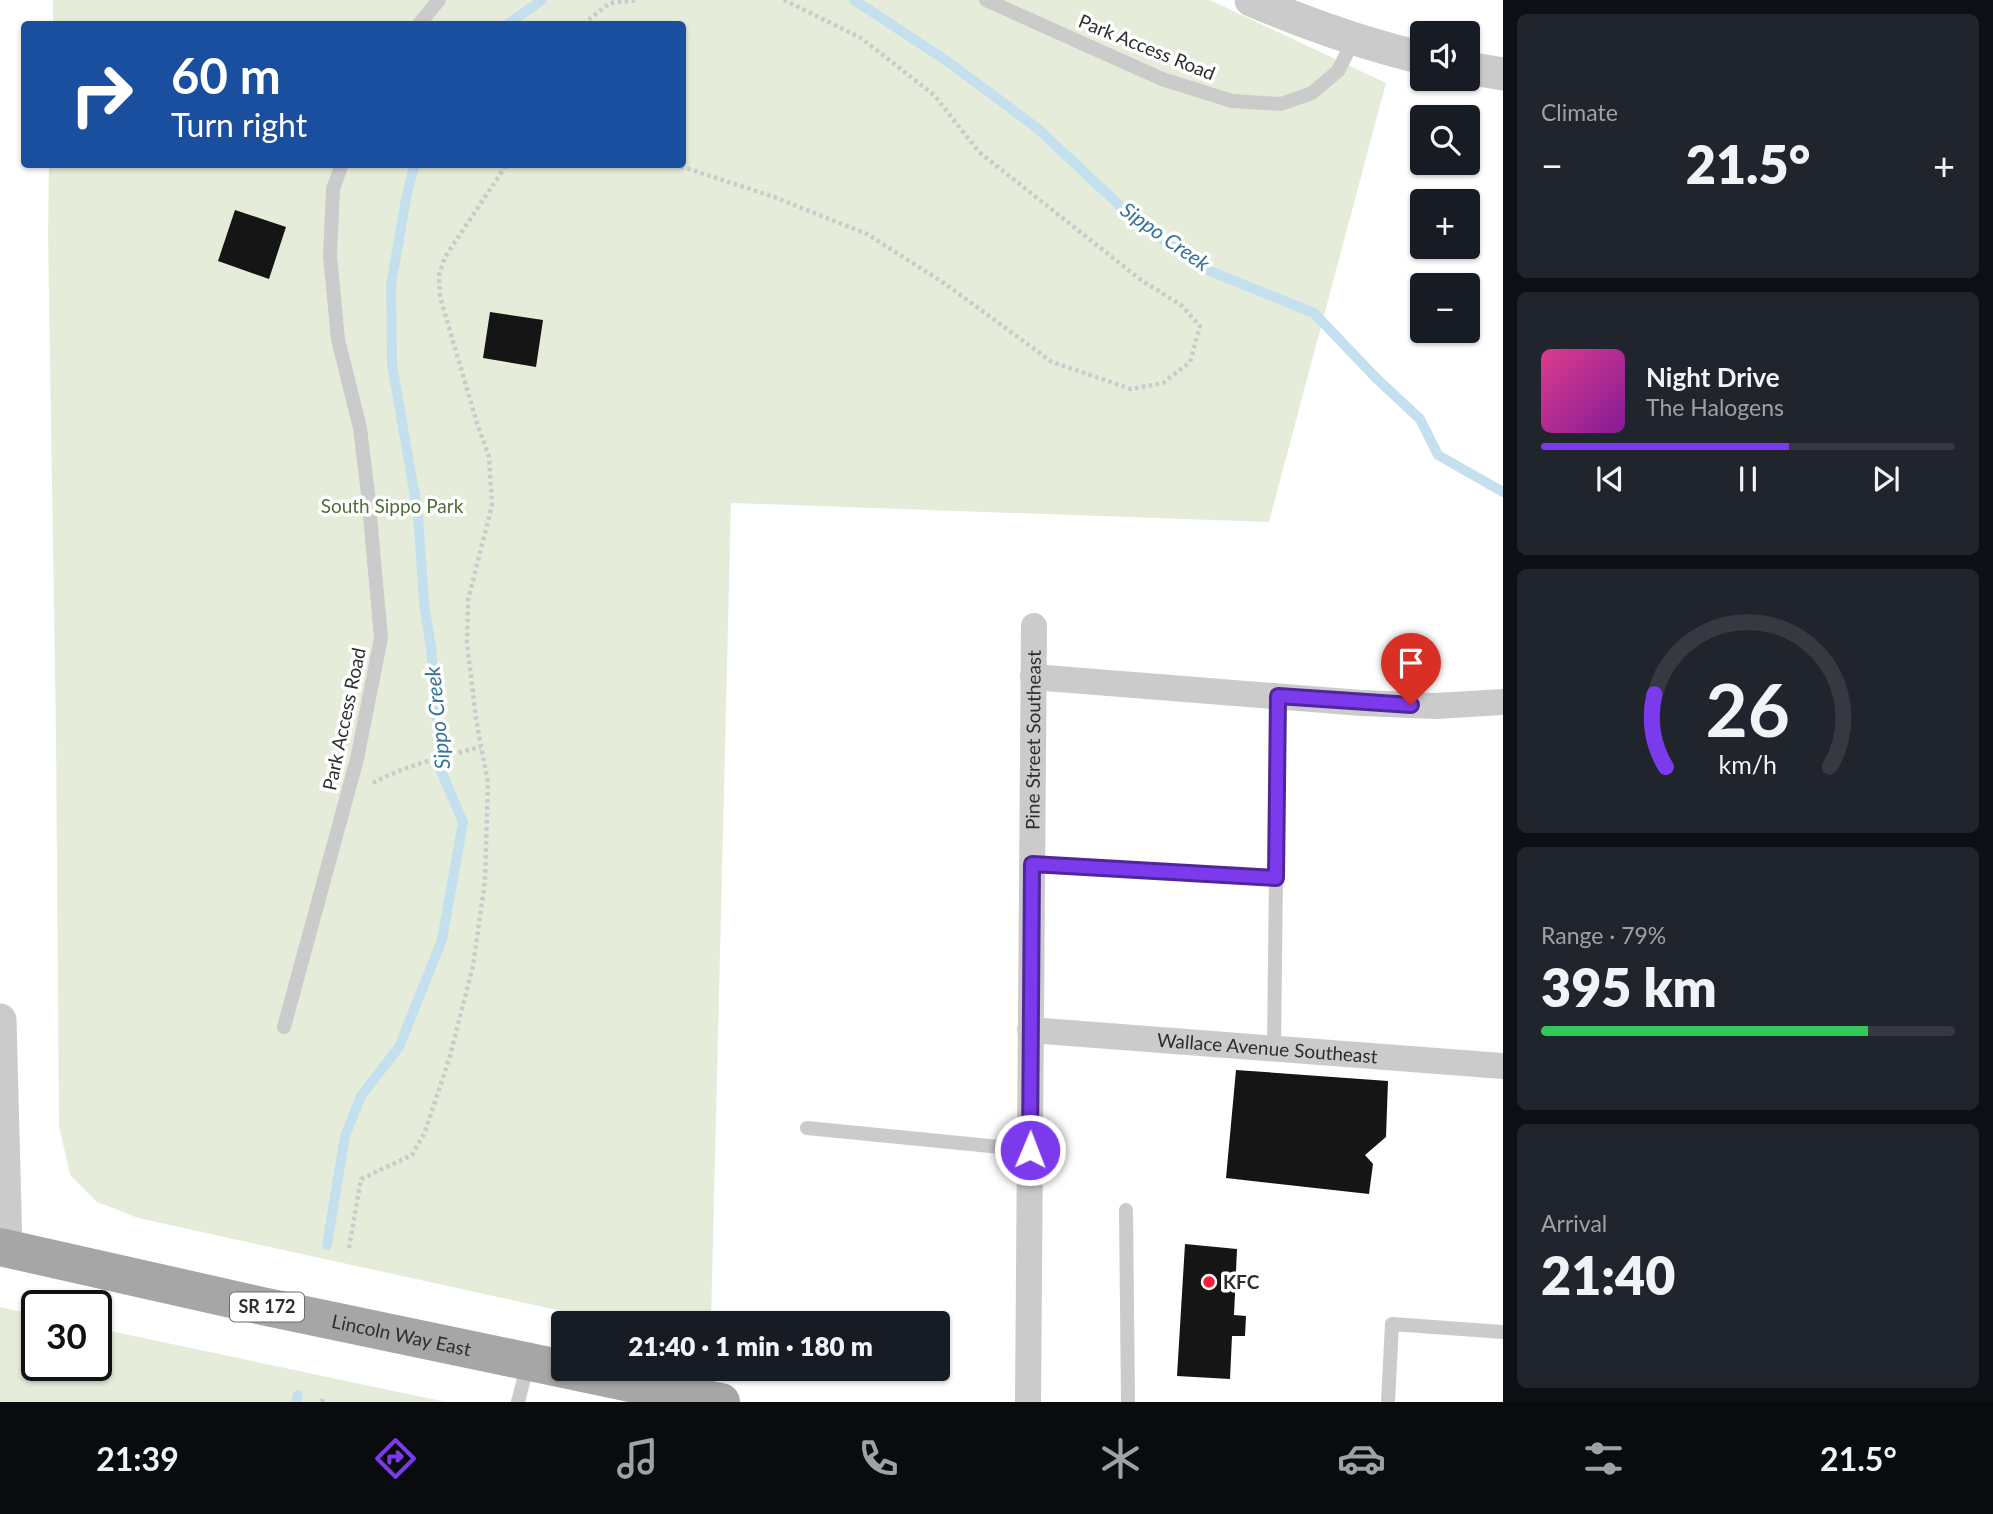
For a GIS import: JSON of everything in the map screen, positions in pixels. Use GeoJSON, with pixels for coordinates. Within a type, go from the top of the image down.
{"type":"FeatureCollection","features":[{"type":"Feature","properties":{"kind":"main road","name":"Lincoln Way East"},"geometry":{"type":"LineString","coordinates":[[3,1248],[262,1306],[721,1402]]}},
{"type":"Feature","properties":{"kind":"street"},"geometry":{"type":"LineString","coordinates":[[1251,0],[1303,22],[1410,55]]}},
{"type":"Feature","properties":{"kind":"street"},"geometry":{"type":"LineString","coordinates":[[1480,70],[1503,74]]}},
{"type":"Feature","properties":{"kind":"street","name":"Pine Street Southeast"},"geometry":{"type":"LineString","coordinates":[[1028,1402],[1034,626]]}},
{"type":"Feature","properties":{"kind":"street"},"geometry":{"type":"LineString","coordinates":[[1033,677],[1361,702],[1436,705],[1503,702]]}},
{"type":"Feature","properties":{"kind":"street"},"geometry":{"type":"LineString","coordinates":[[0,1020],[3,1248]]}},
{"type":"Feature","properties":{"kind":"street","name":"Wallace Avenue Southeast"},"geometry":{"type":"LineString","coordinates":[[1030,1030],[1503,1066]]}},
{"type":"Feature","properties":{"kind":"lane"},"geometry":{"type":"LineString","coordinates":[[422,21],[439,0]]}},
{"type":"Feature","properties":{"kind":"lane","name":"Park Access Road"},"geometry":{"type":"LineString","coordinates":[[986,0],[1162,79],[1232,101],[1281,104],[1312,93],[1338,71],[1354,39]]}},
{"type":"Feature","properties":{"kind":"lane","name":"Park Access Road"},"geometry":{"type":"LineString","coordinates":[[284,1027],[357,759],[381,638],[361,441],[338,339],[330,256],[333,189],[341,168]]}},
{"type":"Feature","properties":{"kind":"lane"},"geometry":{"type":"LineString","coordinates":[[1274,1049],[1278,696]]}},
{"type":"Feature","properties":{"kind":"lane"},"geometry":{"type":"LineString","coordinates":[[1032,864],[1276,878]]}},
{"type":"Feature","properties":{"kind":"lane"},"geometry":{"type":"LineString","coordinates":[[807,1128],[1030,1150]]}},
{"type":"Feature","properties":{"kind":"lane"},"geometry":{"type":"LineString","coordinates":[[1126,1210],[1128,1402]]}},
{"type":"Feature","properties":{"kind":"lane"},"geometry":{"type":"LineString","coordinates":[[1388,1402],[1392,1324],[1503,1332]]}},
{"type":"Feature","properties":{"kind":"lane"},"geometry":{"type":"LineString","coordinates":[[518,1402],[529,1362]]}},
{"type":"Feature","properties":{"kind":"path"},"geometry":{"type":"LineString","coordinates":[[587,21],[610,3],[639,0]]}},
{"type":"Feature","properties":{"kind":"path"},"geometry":{"type":"LineString","coordinates":[[686,168],[774,197],[867,234],[944,283],[1052,362],[1131,389],[1163,383],[1190,362],[1200,326],[1181,305],[1141,280],[979,152],[934,95],[861,38],[783,0]]}},
{"type":"Feature","properties":{"kind":"path"},"geometry":{"type":"LineString","coordinates":[[349,1248],[361,1179],[412,1155],[425,1132],[450,1056],[473,966],[485,881],[488,783],[476,719],[467,643],[468,600],[492,505],[489,457],[440,297],[439,275],[445,257],[504,168]]}},
{"type":"Feature","properties":{"kind":"path"},"geometry":{"type":"LineString","coordinates":[[367,787],[384,777],[481,747]]}},
{"type":"Feature","properties":{"kind":"green space","name":"South Sippo Park"},"geometry":{"type":"Polygon","coordinates":[[[53,0],[1210,0],[1386,83],[1269,522],[731,503],[711,1311],[561,1311],[138,1218],[97,1202],[70,1175],[59,1126],[49,168],[686,168],[686,21],[53,21],[53,0]]]}},
{"type":"Feature","properties":{"kind":"green space"},"geometry":{"type":"Polygon","coordinates":[[[0,1307],[21,1312],[21,1381],[112,1381],[112,1331],[446,1402],[0,1402],[0,1307]]]}},
{"type":"Feature","properties":{"kind":"building"},"geometry":{"type":"Polygon","coordinates":[[[235,210],[286,227],[269,279],[218,261],[235,210]]]}},
{"type":"Feature","properties":{"kind":"building"},"geometry":{"type":"Polygon","coordinates":[[[490,312],[543,320],[536,367],[483,358],[490,312]]]}},
{"type":"Feature","properties":{"kind":"building"},"geometry":{"type":"Polygon","coordinates":[[[1236,1070],[1388,1081],[1386,1137],[1365,1155],[1373,1164],[1369,1194],[1226,1178],[1236,1070]]]}},
{"type":"Feature","properties":{"kind":"building","name":"KFC"},"geometry":{"type":"Polygon","coordinates":[[[1185,1244],[1237,1249],[1234,1315],[1246,1316],[1245,1336],[1232,1336],[1230,1379],[1177,1376],[1185,1244]]]}},
{"type":"Feature","properties":{"kind":"waterway","name":"Sippo Creek"},"geometry":{"type":"LineString","coordinates":[[512,21],[542,0]]}},
{"type":"Feature","properties":{"kind":"waterway","name":"Sippo Creek"},"geometry":{"type":"LineString","coordinates":[[854,0],[947,61],[1037,128],[1131,216],[1200,267],[1314,313],[1376,378],[1420,419],[1438,455],[1503,492]]}},
{"type":"Feature","properties":{"kind":"waterway","name":"Sippo Creek"},"geometry":{"type":"LineString","coordinates":[[327,1245],[345,1136],[361,1096],[399,1047],[442,940],[463,822],[441,771],[418,514],[392,364],[391,285],[414,168]]}},
{"type":"Feature","properties":{"kind":"waterway","name":"Sippo Creek"},"geometry":{"type":"LineString","coordinates":[[296,1402],[298,1395]]}},
{"type":"Feature","properties":{"kind":"place","name":"KFC"},"geometry":{"type":"Point","coordinates":[1209,1282]}},
{"type":"Feature","properties":{"kind":"route"},"geometry":{"type":"LineString","coordinates":[[1030,1150],[1032,864],[1276,878],[1278,696],[1411,705]]}}]}
